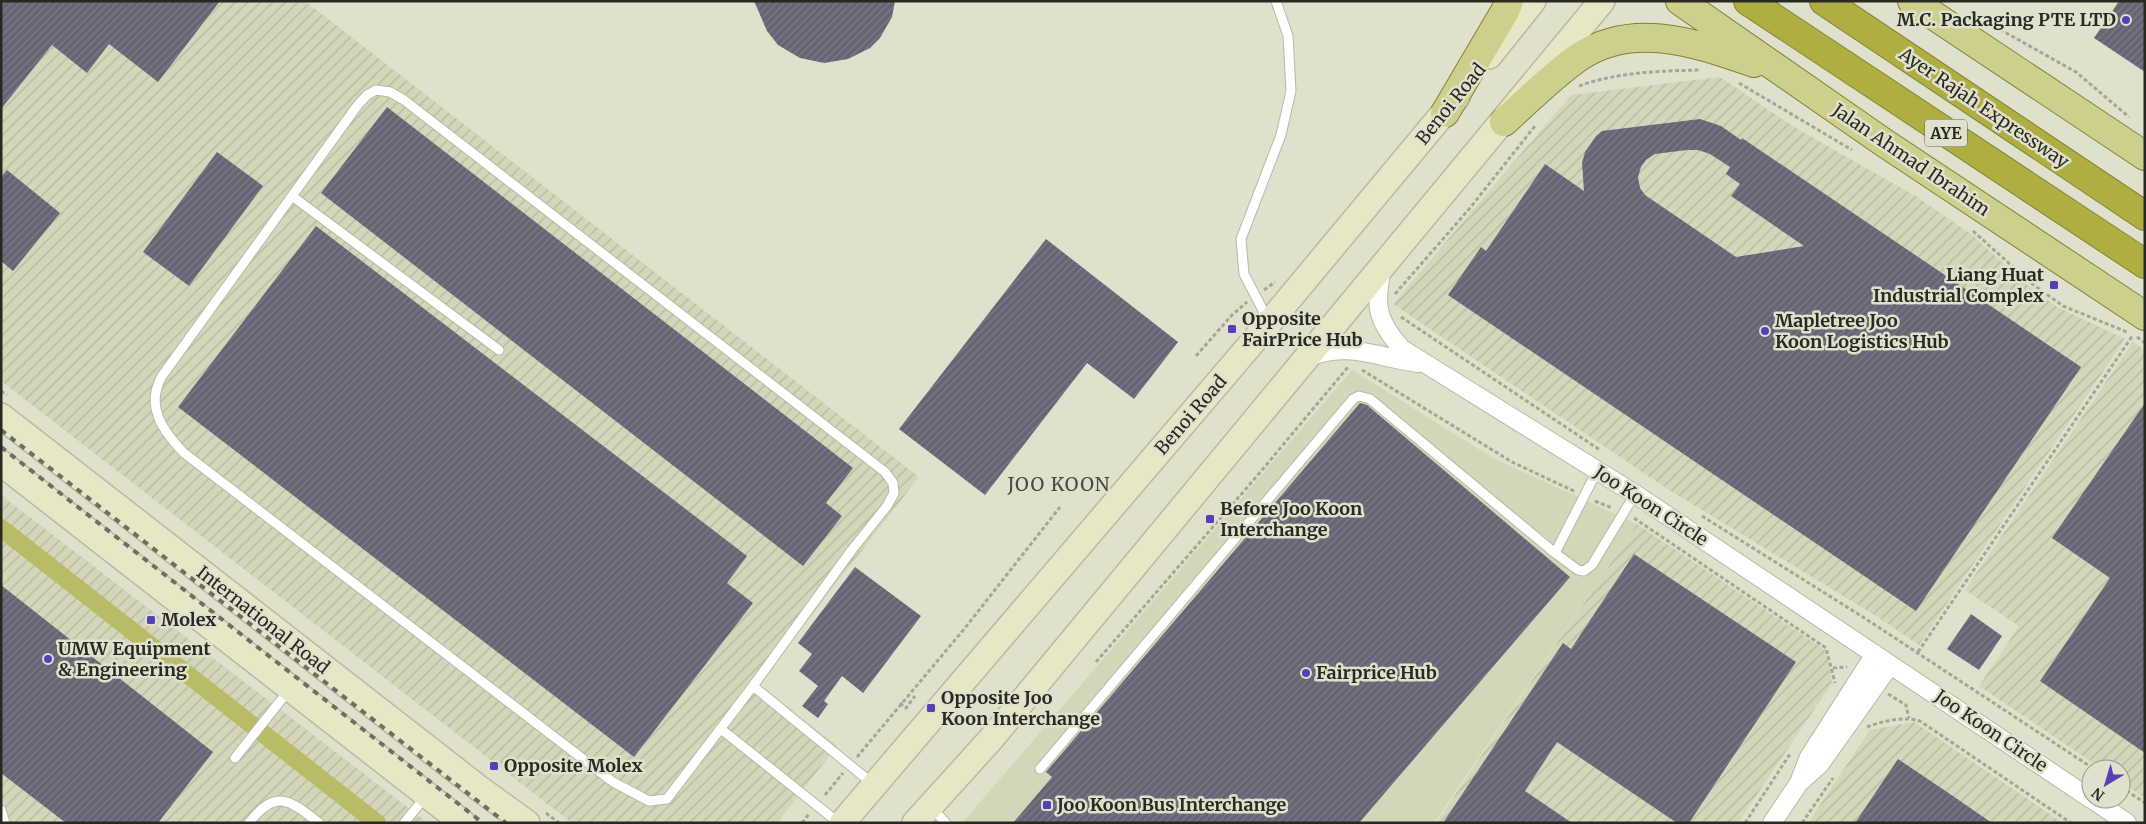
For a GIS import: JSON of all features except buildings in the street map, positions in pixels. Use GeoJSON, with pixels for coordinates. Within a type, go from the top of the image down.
{"type":"FeatureCollection","features":[{"type":"Feature","properties":{"kind":"highway","name":"AYE"},"geometry":{"type":"LineString","coordinates":[[1748,1],[2145,264]]}},
{"type":"Feature","properties":{"kind":"highway","name":"Ayer Rajah Expressway"},"geometry":{"type":"LineString","coordinates":[[1824,1],[2145,216]]}},
{"type":"Feature","properties":{"kind":"main road"},"geometry":{"type":"LineString","coordinates":[[1445,113],[1505,12],[1508,1]]}},
{"type":"Feature","properties":{"kind":"main road","name":"Benoi Road"},"geometry":{"type":"LineString","coordinates":[[841,823],[1269,323],[1445,113],[1533,1]]}},
{"type":"Feature","properties":{"kind":"main road"},"geometry":{"type":"LineString","coordinates":[[930,817],[990,739],[1504,122],[1602,1]]}},
{"type":"Feature","properties":{"kind":"main road"},"geometry":{"type":"LineString","coordinates":[[1912,1],[2145,156]]}},
{"type":"Feature","properties":{"kind":"main road","name":"Jalan Ahmad Ibrahim"},"geometry":{"type":"LineString","coordinates":[[1688,4],[2139,325]]}},
{"type":"Feature","properties":{"kind":"main road"},"geometry":{"type":"LineString","coordinates":[[1504,122],[1580,56],[1604,45],[1627,38],[1664,37],[1729,55],[1784,74]]}},
{"type":"Feature","properties":{"kind":"main road","name":"International Road"},"geometry":{"type":"LineString","coordinates":[[1,416],[526,823]]}},
{"type":"Feature","properties":{"kind":"main road","name":"International Road"},"geometry":{"type":"LineString","coordinates":[[1,463],[283,697],[421,802],[464,823]]}},
{"type":"Feature","properties":{"kind":"street","name":"Joo Koon Circle"},"geometry":{"type":"LineString","coordinates":[[1383,266],[1377,291],[1378,307],[1390,336],[1402,349],[1635,494],[2081,792]]}},
{"type":"Feature","properties":{"kind":"street","name":"Joo Koon Circle"},"geometry":{"type":"LineString","coordinates":[[1304,360],[1330,350],[1349,357],[1424,364]]}},
{"type":"Feature","properties":{"kind":"street"},"geometry":{"type":"LineString","coordinates":[[1799,783],[1808,757],[1875,654]]}},
{"type":"Feature","properties":{"kind":"street"},"geometry":{"type":"LineString","coordinates":[[1772,823],[1799,783],[1820,764],[1890,664]]}},
{"type":"Feature","properties":{"kind":"street","name":"Joo Koon Circle"},"geometry":{"type":"LineString","coordinates":[[2106,809],[2127,823]]}},
{"type":"Feature","properties":{"kind":"lane"},"geometry":{"type":"LineString","coordinates":[[1269,323],[1244,274],[1241,239],[1281,135],[1291,91],[1288,36],[1276,1]]}},
{"type":"Feature","properties":{"kind":"lane"},"geometry":{"type":"LineString","coordinates":[[376,90],[390,92],[404,100],[885,472],[893,483],[894,493],[887,506],[667,799],[649,801],[637,796],[597,770],[184,452],[171,440],[159,422],[154,399],[155,388],[162,376],[292,196],[367,95],[376,90]]}},
{"type":"Feature","properties":{"kind":"lane"},"geometry":{"type":"LineString","coordinates":[[292,196],[499,350]]}},
{"type":"Feature","properties":{"kind":"lane"},"geometry":{"type":"LineString","coordinates":[[1040,769],[1354,399],[1359,396],[1370,399],[1578,570],[1584,571],[1592,565],[1635,494]]}},
{"type":"Feature","properties":{"kind":"lane"},"geometry":{"type":"LineString","coordinates":[[1555,553],[1597,471]]}},
{"type":"Feature","properties":{"kind":"lane"},"geometry":{"type":"LineString","coordinates":[[753,686],[875,785]]}},
{"type":"Feature","properties":{"kind":"lane"},"geometry":{"type":"LineString","coordinates":[[236,758],[283,697]]}},
{"type":"Feature","properties":{"kind":"lane"},"geometry":{"type":"LineString","coordinates":[[721,729],[841,823]]}},
{"type":"Feature","properties":{"kind":"lane"},"geometry":{"type":"LineString","coordinates":[[250,823],[266,806],[275,801],[284,801],[293,804],[318,823]]}},
{"type":"Feature","properties":{"kind":"lane"},"geometry":{"type":"LineString","coordinates":[[404,823],[421,802]]}},
{"type":"Feature","properties":{"kind":"lane"},"geometry":{"type":"LineString","coordinates":[[1,810],[5,823]]}},
{"type":"Feature","properties":{"kind":"path"},"geometry":{"type":"LineString","coordinates":[[1978,16],[2076,72],[2130,117]]}},
{"type":"Feature","properties":{"kind":"path"},"geometry":{"type":"LineString","coordinates":[[1576,87],[1591,81],[1630,75],[1668,71],[1708,70]]}},
{"type":"Feature","properties":{"kind":"path"},"geometry":{"type":"LineString","coordinates":[[1733,79],[1856,152]]}},
{"type":"Feature","properties":{"kind":"path"},"geometry":{"type":"LineString","coordinates":[[1380,315],[1387,303],[1470,208],[1539,120]]}},
{"type":"Feature","properties":{"kind":"path"},"geometry":{"type":"LineString","coordinates":[[1967,226],[2031,283],[2062,306],[2139,325]]}},
{"type":"Feature","properties":{"kind":"path"},"geometry":{"type":"LineString","coordinates":[[1196,356],[1232,315],[1282,277]]}},
{"type":"Feature","properties":{"kind":"path"},"geometry":{"type":"LineString","coordinates":[[1399,316],[1606,454]]}},
{"type":"Feature","properties":{"kind":"path"},"geometry":{"type":"LineString","coordinates":[[2139,325],[2145,342]]}},
{"type":"Feature","properties":{"kind":"path"},"geometry":{"type":"LineString","coordinates":[[1918,652],[2139,325]]}},
{"type":"Feature","properties":{"kind":"path"},"geometry":{"type":"LineString","coordinates":[[1096,662],[1257,476],[1349,357],[1512,462],[1641,521],[1826,648],[1833,668]]}},
{"type":"Feature","properties":{"kind":"path"},"geometry":{"type":"LineString","coordinates":[[802,823],[900,703],[965,628],[1060,507]]}},
{"type":"Feature","properties":{"kind":"path"},"geometry":{"type":"LineString","coordinates":[[1698,514],[1918,652],[2081,760]]}},
{"type":"Feature","properties":{"kind":"path"},"geometry":{"type":"LineString","coordinates":[[900,703],[906,708],[915,696]]}},
{"type":"Feature","properties":{"kind":"path"},"geometry":{"type":"LineString","coordinates":[[1862,735],[1867,727],[1878,723],[1909,718],[1920,721],[2072,823]]}},
{"type":"Feature","properties":{"kind":"path"},"geometry":{"type":"LineString","coordinates":[[1802,823],[1834,775]]}},
{"type":"Feature","properties":{"kind":"path"},"geometry":{"type":"LineString","coordinates":[[2131,794],[2145,803]]}},
{"type":"Feature","properties":{"kind":"shaded area"},"geometry":{"type":"Polygon","coordinates":[[[1,1],[305,1],[919,477],[758,684],[837,746],[777,823],[572,823],[1,381],[1,1]]]}},
{"type":"Feature","properties":{"kind":"shaded area","name":"Mapletree Joo Koon Logistics Hub"},"geometry":{"type":"Polygon","coordinates":[[[1720,77],[1794,127],[1917,197],[1971,234],[2027,285],[2057,307],[2125,339],[1919,645],[1876,616],[1666,488],[1393,304],[1571,95],[1720,77]]]}},
{"type":"Feature","properties":{"kind":"shaded area"},"geometry":{"type":"Polygon","coordinates":[[[2133,342],[2145,350],[2145,798],[2131,789],[2131,759],[2087,759],[1979,686],[2019,626],[1965,590],[2133,342]]]}},
{"type":"Feature","properties":{"kind":"shaded area","name":"Fairprice Hub"},"geometry":{"type":"Polygon","coordinates":[[[1352,370],[1493,458],[1637,524],[1434,823],[962,823],[1352,370]]]}},
{"type":"Feature","properties":{"kind":"shaded area"},"geometry":{"type":"Polygon","coordinates":[[[1,495],[428,823],[1,823],[1,495]]]}},
{"type":"Feature","properties":{"kind":"shaded area"},"geometry":{"type":"Polygon","coordinates":[[[1637,524],[1826,651],[1832,683],[1738,823],[1436,823],[1637,524]]]}},
{"type":"Feature","properties":{"kind":"shaded area"},"geometry":{"type":"Polygon","coordinates":[[[1914,722],[2063,823],[1808,823],[1870,730],[1914,722]]]}},
{"type":"Feature","properties":{"kind":"waterway"},"geometry":{"type":"LineString","coordinates":[[1,528],[377,823]]}},
{"type":"Feature","properties":{"kind":"railway"},"geometry":{"type":"LineString","coordinates":[[1,430],[506,823]]}},
{"type":"Feature","properties":{"kind":"railway"},"geometry":{"type":"LineString","coordinates":[[1,447],[483,823]]}},
{"type":"Feature","properties":{"kind":"place","name":"M.C. Packaging PTE LTD"},"geometry":{"type":"Point","coordinates":[2126,20]}},
{"type":"Feature","properties":{"kind":"place","name":"Liang Huat Industrial Complex"},"geometry":{"type":"Point","coordinates":[2054,285]}},
{"type":"Feature","properties":{"kind":"place","name":"Opposite FairPrice Hub"},"geometry":{"type":"Point","coordinates":[1232,329]}},
{"type":"Feature","properties":{"kind":"place","name":"Mapletree Joo Koon Logistics Hub"},"geometry":{"type":"Point","coordinates":[1765,331]}},
{"type":"Feature","properties":{"kind":"place","name":"Before Joo Koon Interchange"},"geometry":{"type":"Point","coordinates":[1210,519]}},
{"type":"Feature","properties":{"kind":"place","name":"Molex"},"geometry":{"type":"Point","coordinates":[151,620]}},
{"type":"Feature","properties":{"kind":"place","name":"UMW Equipment & Engineering"},"geometry":{"type":"Point","coordinates":[48,659]}},
{"type":"Feature","properties":{"kind":"place","name":"Fairprice Hub"},"geometry":{"type":"Point","coordinates":[1306,673]}},
{"type":"Feature","properties":{"kind":"place","name":"Opposite Joo Koon Interchange"},"geometry":{"type":"Point","coordinates":[931,708]}},
{"type":"Feature","properties":{"kind":"place","name":"Opposite Molex"},"geometry":{"type":"Point","coordinates":[494,766]}},
{"type":"Feature","properties":{"kind":"place","name":"Joo Koon Bus Interchange"},"geometry":{"type":"Point","coordinates":[1047,805]}},
{"type":"Feature","properties":{"kind":"district","name":"JOO KOON"},"geometry":{"type":"Point","coordinates":[1059,484]}}]}
